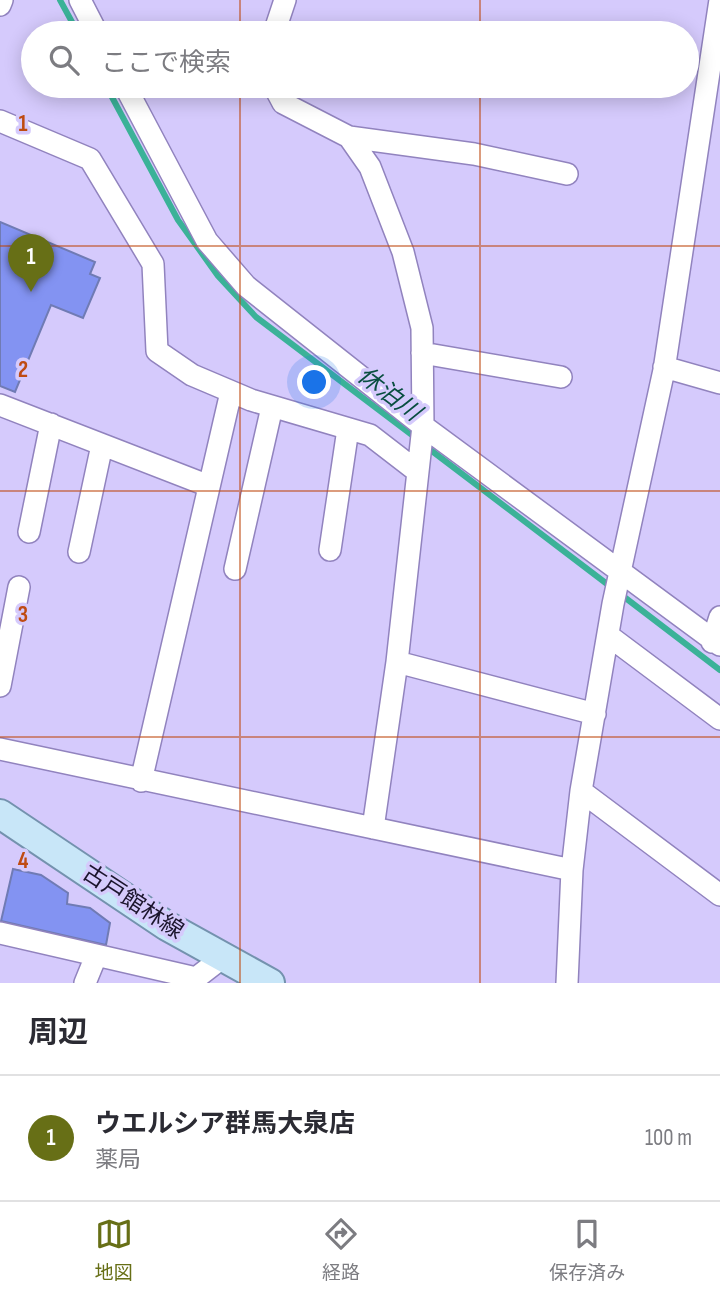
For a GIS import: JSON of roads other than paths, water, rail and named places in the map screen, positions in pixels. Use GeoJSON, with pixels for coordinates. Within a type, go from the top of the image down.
{"type":"FeatureCollection","features":[{"type":"Feature","properties":{"kind":"main road","name":"古戸館林線"},"geometry":{"type":"LineString","coordinates":[[0,814],[167,926],[270,983]]}},
{"type":"Feature","properties":{"kind":"street"},"geometry":{"type":"LineString","coordinates":[[0,5],[2,0]]}},
{"type":"Feature","properties":{"kind":"street"},"geometry":{"type":"LineString","coordinates":[[80,0],[91,21]]}},
{"type":"Feature","properties":{"kind":"street"},"geometry":{"type":"LineString","coordinates":[[278,21],[285,0]]}},
{"type":"Feature","properties":{"kind":"street"},"geometry":{"type":"LineString","coordinates":[[567,983],[572,870],[581,791],[613,604],[664,367],[717,36],[720,0]]}},
{"type":"Feature","properties":{"kind":"street"},"geometry":{"type":"LineString","coordinates":[[131,98],[207,241],[246,286],[423,426],[716,643],[720,617]]}},
{"type":"Feature","properties":{"kind":"street"},"geometry":{"type":"LineString","coordinates":[[280,98],[283,103],[349,137],[474,154],[567,174]]}},
{"type":"Feature","properties":{"kind":"street"},"geometry":{"type":"LineString","coordinates":[[0,121],[90,159],[153,264],[157,351],[192,375],[231,392],[272,407],[370,435],[418,464]]}},
{"type":"Feature","properties":{"kind":"street"},"geometry":{"type":"LineString","coordinates":[[349,137],[370,167],[403,252],[422,328],[423,426],[397,662],[373,828]]}},
{"type":"Feature","properties":{"kind":"street"},"geometry":{"type":"LineString","coordinates":[[422,353],[561,377]]}},
{"type":"Feature","properties":{"kind":"street"},"geometry":{"type":"LineString","coordinates":[[664,367],[720,383]]}},
{"type":"Feature","properties":{"kind":"street"},"geometry":{"type":"LineString","coordinates":[[141,781],[231,392]]}},
{"type":"Feature","properties":{"kind":"street"},"geometry":{"type":"LineString","coordinates":[[0,405],[209,486]]}},
{"type":"Feature","properties":{"kind":"street"},"geometry":{"type":"LineString","coordinates":[[235,569],[272,407]]}},
{"type":"Feature","properties":{"kind":"street"},"geometry":{"type":"LineString","coordinates":[[29,532],[51,424]]}},
{"type":"Feature","properties":{"kind":"street"},"geometry":{"type":"LineString","coordinates":[[330,550],[348,429]]}},
{"type":"Feature","properties":{"kind":"street"},"geometry":{"type":"LineString","coordinates":[[79,552],[102,444]]}},
{"type":"Feature","properties":{"kind":"street"},"geometry":{"type":"LineString","coordinates":[[0,685],[19,587]]}},
{"type":"Feature","properties":{"kind":"street"},"geometry":{"type":"LineString","coordinates":[[609,636],[720,719]]}},
{"type":"Feature","properties":{"kind":"street"},"geometry":{"type":"LineString","coordinates":[[397,662],[595,713]]}},
{"type":"Feature","properties":{"kind":"street"},"geometry":{"type":"LineString","coordinates":[[0,749],[141,781],[572,870]]}},
{"type":"Feature","properties":{"kind":"street"},"geometry":{"type":"LineString","coordinates":[[581,791],[720,895]]}},
{"type":"Feature","properties":{"kind":"street"},"geometry":{"type":"LineString","coordinates":[[0,933],[195,978],[222,958]]}},
{"type":"Feature","properties":{"kind":"street"},"geometry":{"type":"LineString","coordinates":[[85,983],[96,956]]}},
{"type":"Feature","properties":{"kind":"waterway","name":"休泊川"},"geometry":{"type":"LineString","coordinates":[[60,0],[71,21]]}},
{"type":"Feature","properties":{"kind":"waterway","name":"休泊川"},"geometry":{"type":"LineString","coordinates":[[112,98],[178,220],[218,276],[256,317],[416,438]]}},
{"type":"Feature","properties":{"kind":"waterway","name":"休泊川"},"geometry":{"type":"LineString","coordinates":[[424,445],[611,587]]}},
{"type":"Feature","properties":{"kind":"waterway","name":"休泊川"},"geometry":{"type":"LineString","coordinates":[[619,593],[720,670]]}},
{"type":"Feature","properties":{"kind":"place","name":"ウエルシア群馬大泉店"},"geometry":{"type":"Point","coordinates":[31,292]}}]}
